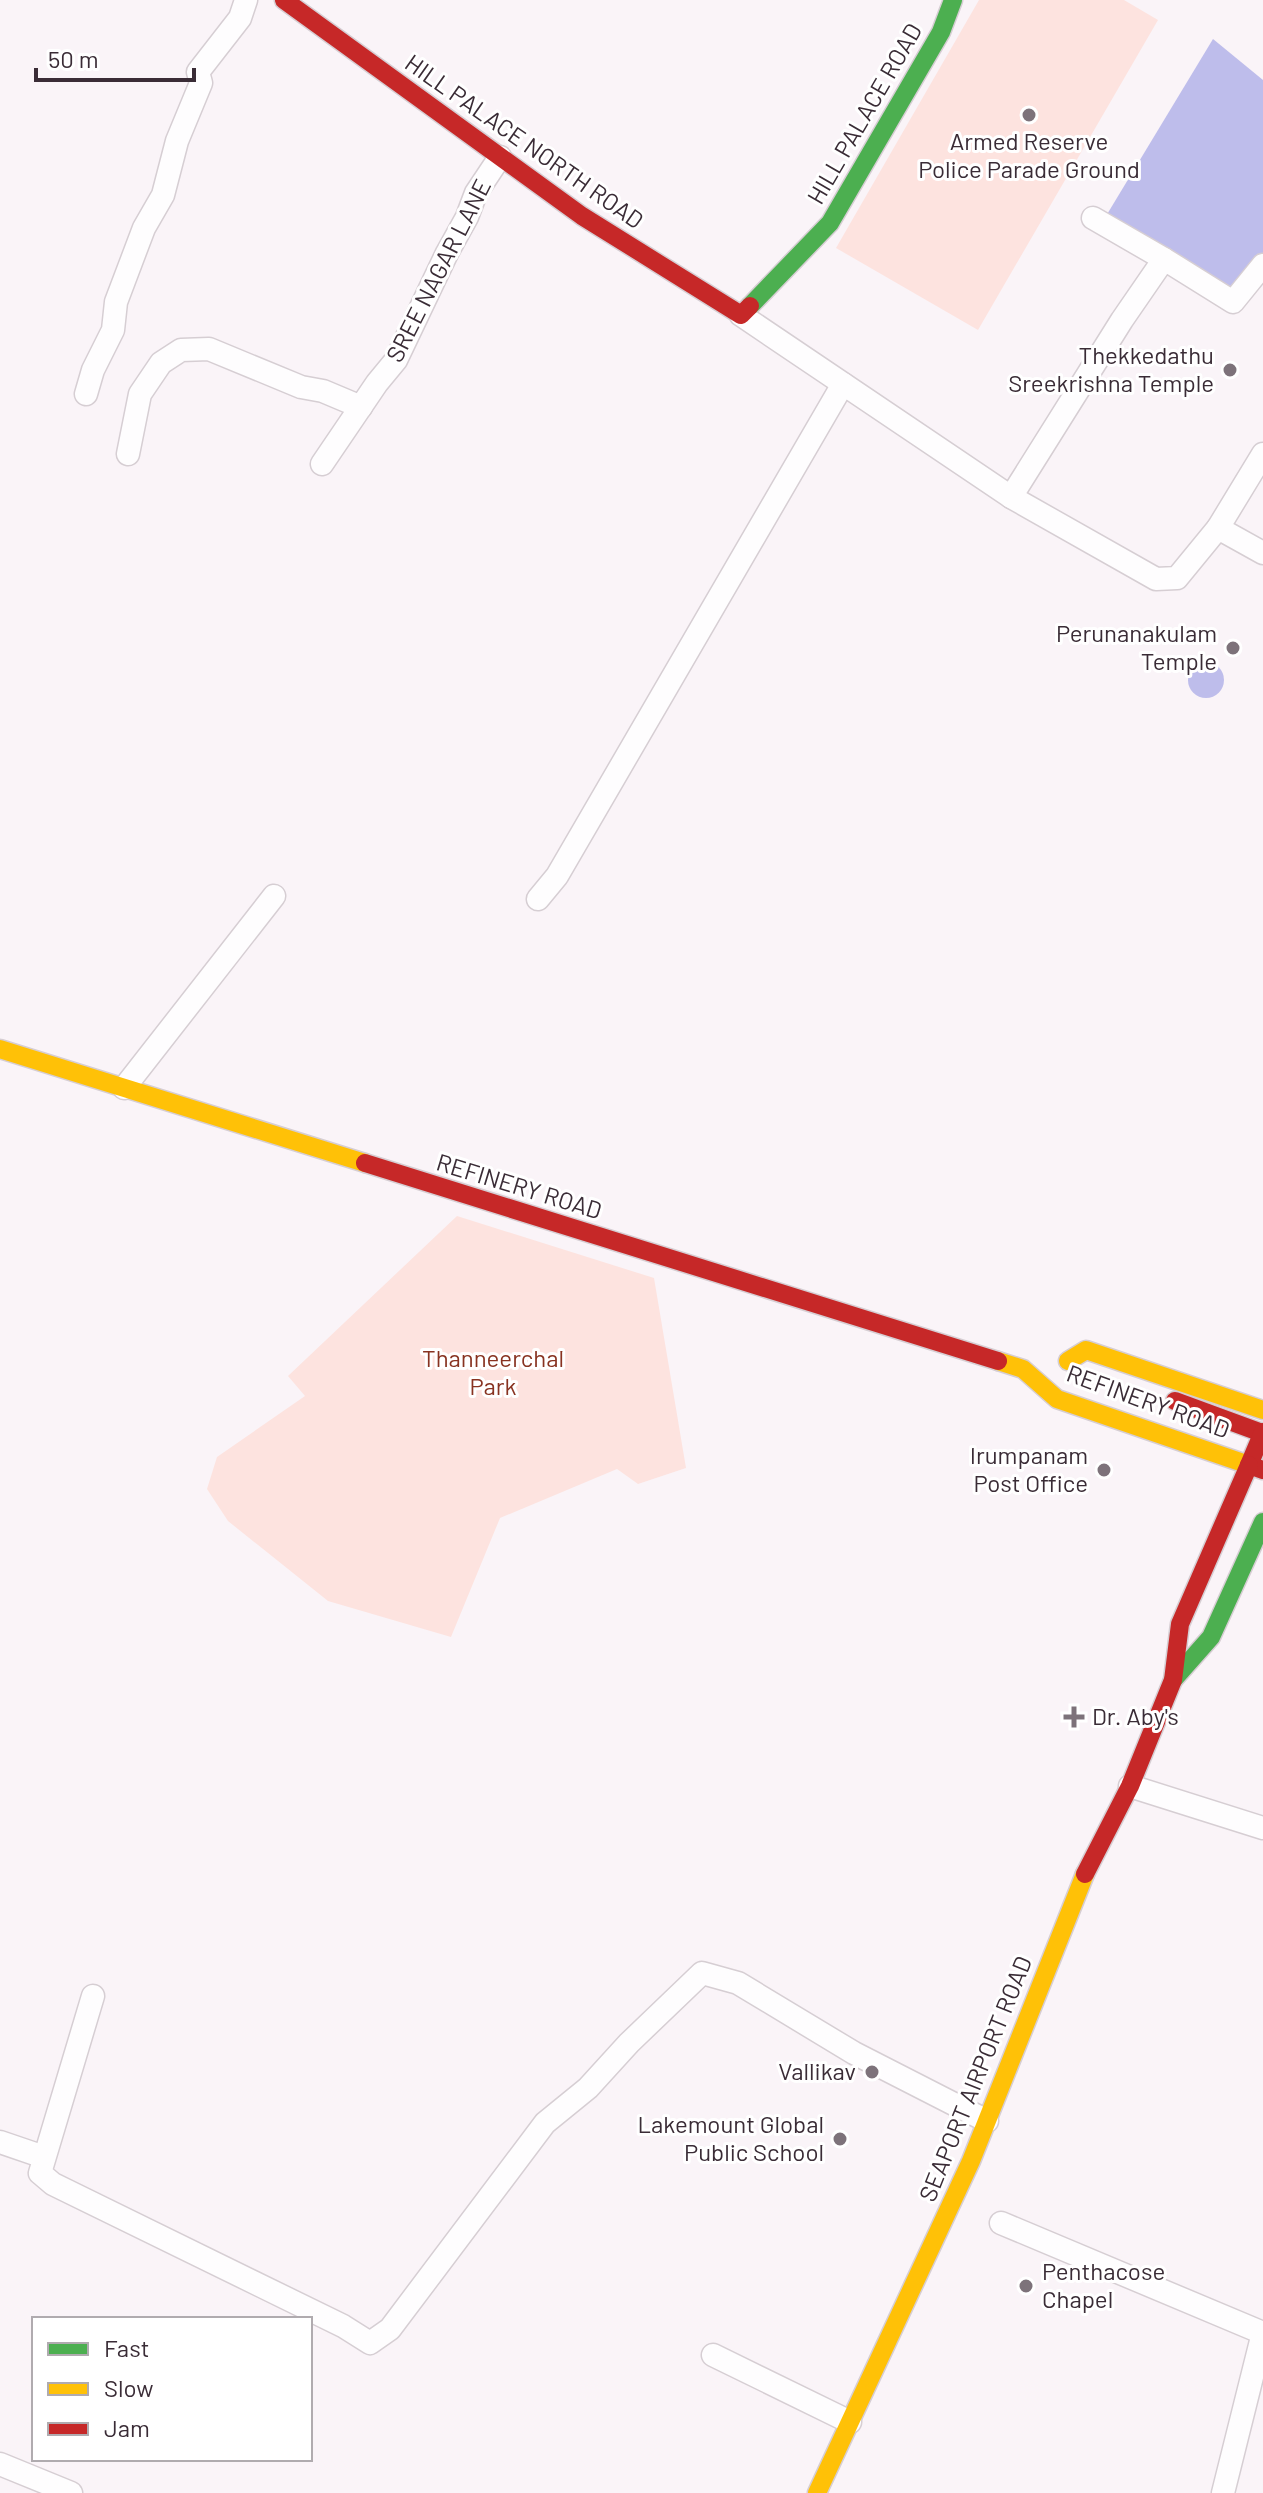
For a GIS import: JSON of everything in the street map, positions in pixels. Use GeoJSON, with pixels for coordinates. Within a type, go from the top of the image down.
{"type":"FeatureCollection","features":[{"type":"Feature","properties":{"kind":"main road","name":"HILL PALACE NORTH ROAD"},"geometry":{"type":"LineString","coordinates":[[284,0],[582,216],[741,315]]}},
{"type":"Feature","properties":{"kind":"main road","name":"HILL PALACE ROAD"},"geometry":{"type":"LineString","coordinates":[[741,315],[830,223],[941,32],[953,0]]}},
{"type":"Feature","properties":{"kind":"main road","name":"REFINERY ROAD"},"geometry":{"type":"LineString","coordinates":[[0,1049],[1023,1369],[1057,1399],[1243,1466]]}},
{"type":"Feature","properties":{"kind":"main road"},"geometry":{"type":"LineString","coordinates":[[1068,1361],[1086,1350],[1263,1410]]}},
{"type":"Feature","properties":{"kind":"main road","name":"REFINERY ROAD"},"geometry":{"type":"LineString","coordinates":[[1023,1369],[1068,1361],[1128,1384]]}},
{"type":"Feature","properties":{"kind":"main road","name":"REFINERY ROAD"},"geometry":{"type":"LineString","coordinates":[[1157,1395],[1263,1433]]}},
{"type":"Feature","properties":{"kind":"main road","name":"SEAPORT AIRPORT ROAD"},"geometry":{"type":"LineString","coordinates":[[817,2493],[971,2161],[1087,1871],[1130,1786],[1173,1680],[1180,1624],[1243,1466],[1263,1433]]}},
{"type":"Feature","properties":{"kind":"main road","name":"SEAPORT AIRPORT ROAD"},"geometry":{"type":"LineString","coordinates":[[1173,1680],[1211,1637],[1263,1522]]}},
{"type":"Feature","properties":{"kind":"main road"},"geometry":{"type":"LineString","coordinates":[[1171,1592],[1180,1624]]}},
{"type":"Feature","properties":{"kind":"street"},"geometry":{"type":"LineString","coordinates":[[86,394],[93,370],[113,330],[116,302],[136,249],[163,195],[177,141],[201,83],[198,72],[240,18],[246,0]]}},
{"type":"Feature","properties":{"kind":"street","name":"SREE NAGAR LANE"},"geometry":{"type":"LineString","coordinates":[[322,464],[396,360],[476,193],[500,157]]}},
{"type":"Feature","properties":{"kind":"street"},"geometry":{"type":"LineString","coordinates":[[1093,218],[1233,302],[1263,265]]}},
{"type":"Feature","properties":{"kind":"street"},"geometry":{"type":"LineString","coordinates":[[1011,497],[1164,259]]}},
{"type":"Feature","properties":{"kind":"street"},"geometry":{"type":"LineString","coordinates":[[741,315],[1011,497],[1156,579],[1177,578],[1218,528],[1263,454]]}},
{"type":"Feature","properties":{"kind":"street"},"geometry":{"type":"LineString","coordinates":[[128,454],[140,394],[161,363],[181,350],[209,349],[301,387],[323,391],[361,407]]}},
{"type":"Feature","properties":{"kind":"street"},"geometry":{"type":"LineString","coordinates":[[538,899],[557,876],[843,384]]}},
{"type":"Feature","properties":{"kind":"street"},"geometry":{"type":"LineString","coordinates":[[1218,528],[1263,553]]}},
{"type":"Feature","properties":{"kind":"street"},"geometry":{"type":"LineString","coordinates":[[124,1088],[274,896]]}},
{"type":"Feature","properties":{"kind":"street"},"geometry":{"type":"LineString","coordinates":[[1130,1786],[1263,1828]]}},
{"type":"Feature","properties":{"kind":"street"},"geometry":{"type":"LineString","coordinates":[[93,1996],[40,2173],[53,2184],[343,2326],[370,2343],[390,2329],[545,2123],[588,2088],[629,2043],[702,1973],[738,1983],[854,2053],[987,2121]]}},
{"type":"Feature","properties":{"kind":"street"},"geometry":{"type":"LineString","coordinates":[[0,2142],[44,2157]]}},
{"type":"Feature","properties":{"kind":"street"},"geometry":{"type":"LineString","coordinates":[[1001,2223],[1263,2333],[1223,2493]]}},
{"type":"Feature","properties":{"kind":"street"},"geometry":{"type":"LineString","coordinates":[[713,2355],[850,2422]]}},
{"type":"Feature","properties":{"kind":"street"},"geometry":{"type":"LineString","coordinates":[[0,2464],[71,2493]]}},
{"type":"Feature","properties":{"kind":"green space"},"geometry":{"type":"Polygon","coordinates":[[[979,0],[1124,0],[1158,20],[978,330],[836,248],[979,0]]]}},
{"type":"Feature","properties":{"kind":"green space","name":"Thanneerchal Park"},"geometry":{"type":"Polygon","coordinates":[[[457,1216],[654,1278],[686,1468],[638,1484],[617,1469],[500,1518],[451,1637],[328,1601],[228,1521],[207,1489],[217,1457],[305,1396],[288,1376],[457,1216]]]}},
{"type":"Feature","properties":{"kind":"water"},"geometry":{"type":"Polygon","coordinates":[[[1213,39],[1263,80],[1263,254],[1236,291],[1103,221],[1213,39]]]}},
{"type":"Feature","properties":{"kind":"water"},"geometry":{"type":"Polygon","coordinates":[[[1206,662],[1219,667],[1224,680],[1219,693],[1206,698],[1193,693],[1188,680],[1193,667],[1206,662]]]}},
{"type":"Feature","properties":{"kind":"traffic: fast"},"geometry":{"type":"LineString","coordinates":[[750,306],[830,223],[941,32],[953,0]]}},
{"type":"Feature","properties":{"kind":"traffic: fast"},"geometry":{"type":"LineString","coordinates":[[1173,1680],[1211,1637],[1263,1522]]}},
{"type":"Feature","properties":{"kind":"traffic: slow"},"geometry":{"type":"LineString","coordinates":[[0,1049],[365,1163]]}},
{"type":"Feature","properties":{"kind":"traffic: slow"},"geometry":{"type":"LineString","coordinates":[[1068,1361],[1086,1350],[1263,1410]]}},
{"type":"Feature","properties":{"kind":"traffic: slow"},"geometry":{"type":"LineString","coordinates":[[998,1361],[1023,1369],[1057,1399],[1249,1465]]}},
{"type":"Feature","properties":{"kind":"traffic: slow"},"geometry":{"type":"LineString","coordinates":[[817,2493],[971,2161],[1085,1874]]}},
{"type":"Feature","properties":{"kind":"traffic: jam"},"geometry":{"type":"LineString","coordinates":[[284,0],[582,216],[741,315],[750,306]]}},
{"type":"Feature","properties":{"kind":"traffic: jam"},"geometry":{"type":"LineString","coordinates":[[365,1163],[998,1361]]}},
{"type":"Feature","properties":{"kind":"traffic: jam"},"geometry":{"type":"LineString","coordinates":[[1175,1401],[1262,1433]]}},
{"type":"Feature","properties":{"kind":"traffic: jam"},"geometry":{"type":"LineString","coordinates":[[1263,1432],[1249,1465],[1263,1470]]}},
{"type":"Feature","properties":{"kind":"traffic: jam"},"geometry":{"type":"LineString","coordinates":[[1085,1874],[1130,1786],[1173,1680],[1180,1624],[1249,1465]]}},
{"type":"Feature","properties":{"kind":"place","name":"Armed Reserve Police Parade Ground"},"geometry":{"type":"Point","coordinates":[1029,115]}},
{"type":"Feature","properties":{"kind":"place","name":"Thekkedathu Sreekrishna Temple"},"geometry":{"type":"Point","coordinates":[1230,370]}},
{"type":"Feature","properties":{"kind":"place","name":"Perunanakulam Temple"},"geometry":{"type":"Point","coordinates":[1233,648]}},
{"type":"Feature","properties":{"kind":"place","name":"Irumpanam Post Office"},"geometry":{"type":"Point","coordinates":[1104,1470]}},
{"type":"Feature","properties":{"kind":"place","name":"Dr. Aby's"},"geometry":{"type":"Point","coordinates":[1074,1717]}},
{"type":"Feature","properties":{"kind":"place","name":"Vallikav"},"geometry":{"type":"Point","coordinates":[872,2072]}},
{"type":"Feature","properties":{"kind":"place","name":"Lakemount Global Public School"},"geometry":{"type":"Point","coordinates":[840,2139]}},
{"type":"Feature","properties":{"kind":"place","name":"Penthacose Chapel"},"geometry":{"type":"Point","coordinates":[1026,2286]}}]}
